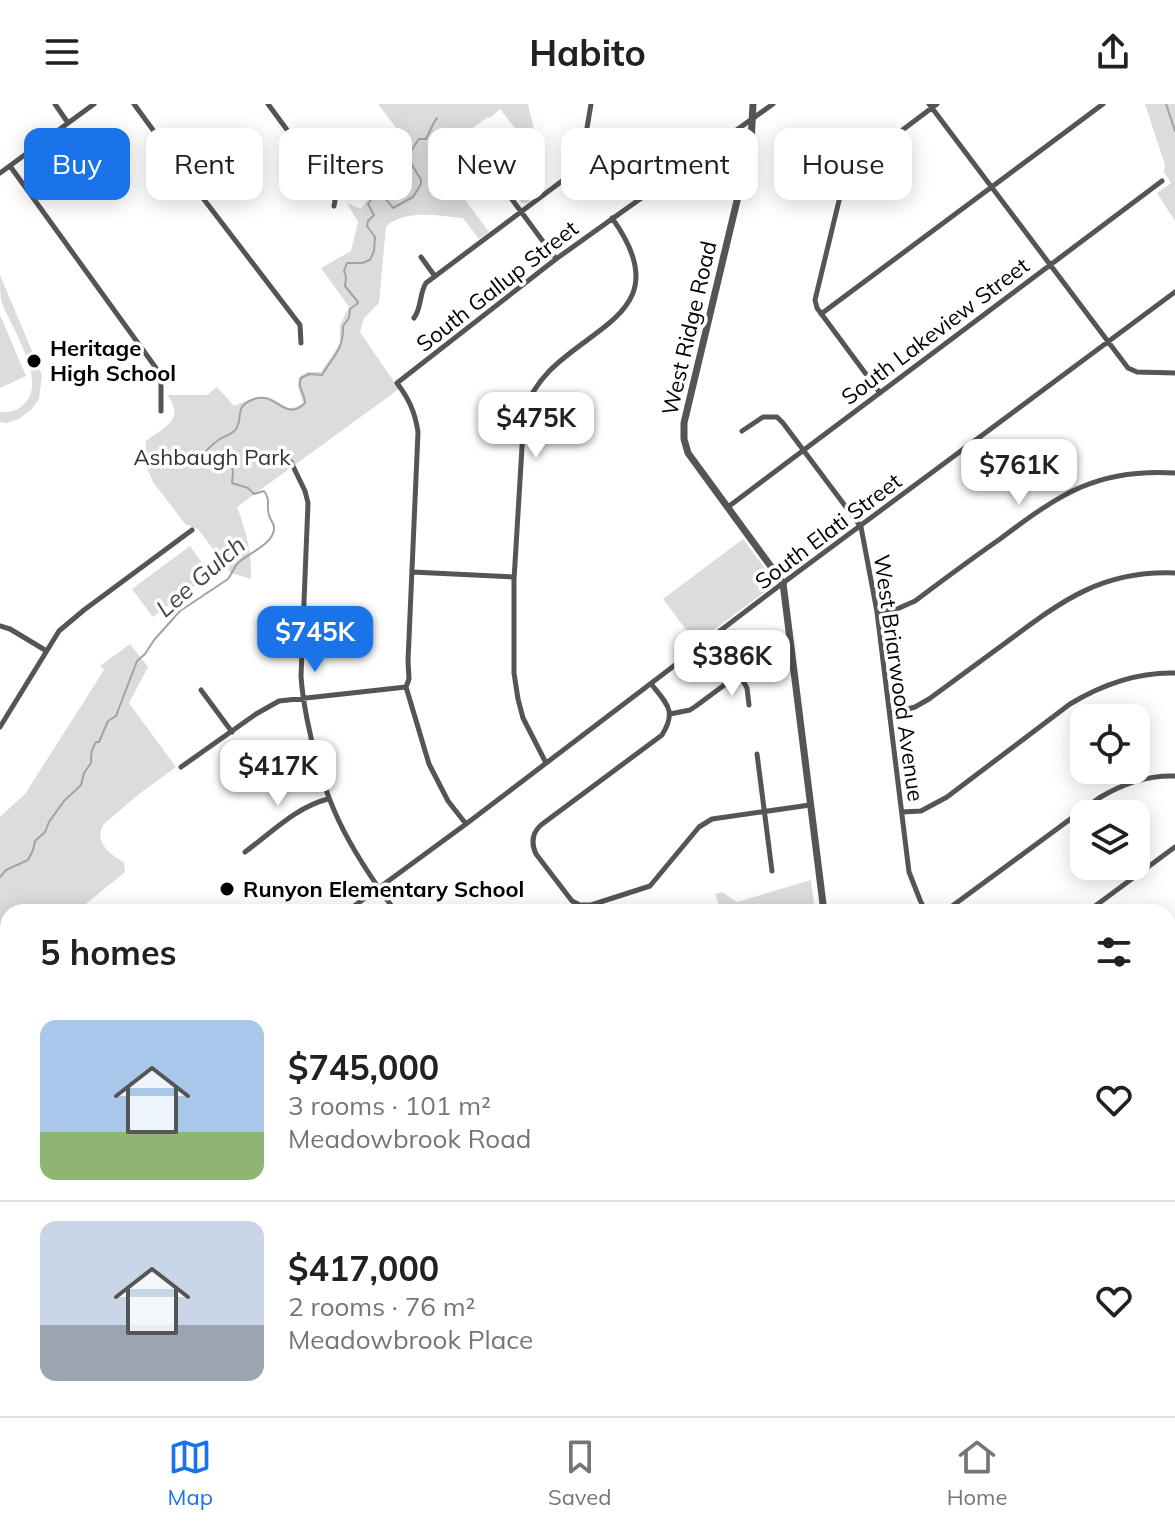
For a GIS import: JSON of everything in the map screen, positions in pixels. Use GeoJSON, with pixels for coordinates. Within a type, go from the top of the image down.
{"type":"FeatureCollection","features":[{"type":"Feature","properties":{"kind":"street"},"geometry":{"type":"LineString","coordinates":[[55,104],[68,123]]}},
{"type":"Feature","properties":{"kind":"street"},"geometry":{"type":"LineString","coordinates":[[0,173],[94,104]]}},
{"type":"Feature","properties":{"kind":"street"},"geometry":{"type":"LineString","coordinates":[[134,104],[300,325],[301,343]]}},
{"type":"Feature","properties":{"kind":"street"},"geometry":{"type":"LineString","coordinates":[[268,104],[332,191],[334,206]]}},
{"type":"Feature","properties":{"kind":"street"},"geometry":{"type":"LineString","coordinates":[[414,318],[419,312],[423,287],[434,275],[570,176],[583,152],[591,104]]}},
{"type":"Feature","properties":{"kind":"street","name":"West Ridge Road"},"geometry":{"type":"LineString","coordinates":[[753,104],[751,142],[684,423],[684,439],[688,453],[783,583],[823,904]]}},
{"type":"Feature","properties":{"kind":"street","name":"South Gallup Street"},"geometry":{"type":"LineString","coordinates":[[412,572],[418,432],[415,412],[397,383],[556,259],[773,104]]}},
{"type":"Feature","properties":{"kind":"street"},"geometry":{"type":"LineString","coordinates":[[821,314],[1103,104]]}},
{"type":"Feature","properties":{"kind":"street"},"geometry":{"type":"LineString","coordinates":[[880,393],[821,314],[815,300],[846,176],[851,167],[932,105],[1131,370],[1175,373]]}},
{"type":"Feature","properties":{"kind":"street"},"geometry":{"type":"LineString","coordinates":[[501,152],[509,159],[496,174],[497,179],[487,164],[489,159],[501,152]]}},
{"type":"Feature","properties":{"kind":"street"},"geometry":{"type":"LineString","coordinates":[[10,166],[156,368],[161,383],[161,411]]}},
{"type":"Feature","properties":{"kind":"street","name":"South Lakeview Street"},"geometry":{"type":"LineString","coordinates":[[727,508],[1162,181]]}},
{"type":"Feature","properties":{"kind":"street"},"geometry":{"type":"LineString","coordinates":[[512,200],[556,259]]}},
{"type":"Feature","properties":{"kind":"street"},"geometry":{"type":"LineString","coordinates":[[546,763],[529,730],[514,673],[514,577],[522,431],[528,401],[549,370],[619,316],[630,300],[636,278],[635,262],[612,218]]}},
{"type":"Feature","properties":{"kind":"street"},"geometry":{"type":"LineString","coordinates":[[421,257],[434,275]]}},
{"type":"Feature","properties":{"kind":"street","name":"South Elati Street"},"geometry":{"type":"LineString","coordinates":[[357,904],[1175,292]]}},
{"type":"Feature","properties":{"kind":"street","name":"West Briarwood Avenue"},"geometry":{"type":"LineString","coordinates":[[742,431],[763,417],[777,417],[861,527],[877,612],[909,872],[922,904]]}},
{"type":"Feature","properties":{"kind":"street"},"geometry":{"type":"LineString","coordinates":[[291,462],[305,491],[308,512],[302,700],[328,799],[352,849],[390,904]]}},
{"type":"Feature","properties":{"kind":"street"},"geometry":{"type":"LineString","coordinates":[[877,612],[897,609],[915,601],[1044,506],[1069,492],[1125,474],[1175,473]]}},
{"type":"Feature","properties":{"kind":"street"},"geometry":{"type":"LineString","coordinates":[[0,727],[59,631],[192,530]]}},
{"type":"Feature","properties":{"kind":"street"},"geometry":{"type":"LineString","coordinates":[[466,824],[448,801],[429,764],[406,687],[409,679],[412,572],[514,577]]}},
{"type":"Feature","properties":{"kind":"street"},"geometry":{"type":"LineString","coordinates":[[890,714],[915,707],[929,699],[1054,607],[1084,590],[1135,575],[1175,573]]}},
{"type":"Feature","properties":{"kind":"street"},"geometry":{"type":"LineString","coordinates":[[0,626],[45,650]]}},
{"type":"Feature","properties":{"kind":"street"},"geometry":{"type":"LineString","coordinates":[[670,714],[690,710],[777,646]]}},
{"type":"Feature","properties":{"kind":"street"},"geometry":{"type":"LineString","coordinates":[[902,812],[921,811],[947,797],[1086,694],[1134,676],[1175,673]]}},
{"type":"Feature","properties":{"kind":"street"},"geometry":{"type":"LineString","coordinates":[[739,674],[747,688],[749,705]]}},
{"type":"Feature","properties":{"kind":"street"},"geometry":{"type":"LineString","coordinates":[[579,904],[568,897],[534,851],[535,832],[662,735],[670,714],[667,704],[652,685]]}},
{"type":"Feature","properties":{"kind":"street"},"geometry":{"type":"LineString","coordinates":[[181,767],[279,701],[406,687]]}},
{"type":"Feature","properties":{"kind":"street"},"geometry":{"type":"LineString","coordinates":[[201,690],[232,732]]}},
{"type":"Feature","properties":{"kind":"street"},"geometry":{"type":"LineString","coordinates":[[757,754],[772,871]]}},
{"type":"Feature","properties":{"kind":"street"},"geometry":{"type":"LineString","coordinates":[[955,904],[1112,790],[1139,780],[1175,776]]}},
{"type":"Feature","properties":{"kind":"street"},"geometry":{"type":"LineString","coordinates":[[245,852],[300,810],[328,799]]}},
{"type":"Feature","properties":{"kind":"street"},"geometry":{"type":"LineString","coordinates":[[592,904],[644,889],[656,881],[707,821],[810,805]]}},
{"type":"Feature","properties":{"kind":"street"},"geometry":{"type":"LineString","coordinates":[[1098,904],[1175,847]]}},
{"type":"Feature","properties":{"kind":"green space","name":"Ashbaugh Park"},"geometry":{"type":"Polygon","coordinates":[[[378,104],[528,104],[534,128],[515,128],[500,109],[473,128],[428,128],[428,200],[465,200],[489,232],[479,239],[463,218],[433,215],[404,217],[386,226],[379,303],[364,318],[360,332],[399,389],[237,507],[248,542],[251,579],[231,573],[198,529],[185,524],[153,482],[145,463],[146,441],[166,427],[173,417],[174,411],[167,395],[207,395],[217,387],[234,406],[263,397],[287,408],[303,403],[298,387],[299,377],[307,372],[321,372],[340,344],[340,325],[349,307],[321,268],[351,251],[358,222],[347,203],[361,209],[367,200],[412,200],[412,128],[396,128],[378,104]]]}},
{"type":"Feature","properties":{"kind":"green space"},"geometry":{"type":"Polygon","coordinates":[[[1145,104],[1175,104],[1175,221],[1157,193],[1171,183],[1164,172],[1165,165],[1145,104]]]}},
{"type":"Feature","properties":{"kind":"green space"},"geometry":{"type":"Polygon","coordinates":[[[0,275],[42,375],[39,399],[31,410],[7,423],[0,422],[0,412],[13,411],[23,405],[30,395],[32,383],[26,354],[1,300],[0,275]]]}},
{"type":"Feature","properties":{"kind":"green space"},"geometry":{"type":"Polygon","coordinates":[[[0,315],[26,376],[0,388],[0,315]]]}},
{"type":"Feature","properties":{"kind":"green space"},"geometry":{"type":"Polygon","coordinates":[[[743,539],[775,582],[774,585],[696,643],[663,599],[743,539]]]}},
{"type":"Feature","properties":{"kind":"green space"},"geometry":{"type":"Polygon","coordinates":[[[190,546],[210,574],[153,617],[132,589],[190,546]]]}},
{"type":"Feature","properties":{"kind":"green space"},"geometry":{"type":"Polygon","coordinates":[[[130,644],[148,667],[129,703],[176,767],[104,824],[100,836],[104,846],[124,862],[125,872],[86,904],[0,904],[0,817],[25,794],[104,670],[100,666],[130,644]]]}},
{"type":"Feature","properties":{"kind":"green space"},"geometry":{"type":"Polygon","coordinates":[[[811,880],[814,904],[719,904],[715,894],[722,892],[737,902],[811,880]]]}},
{"type":"Feature","properties":{"kind":"waterway"},"geometry":{"type":"LineString","coordinates":[[1166,104],[1175,131]]}},
{"type":"Feature","properties":{"kind":"waterway","name":"Lee Gulch"},"geometry":{"type":"LineString","coordinates":[[0,877],[6,870],[28,860],[35,841],[45,832],[64,801],[81,785],[91,763],[93,747],[99,742],[108,721],[116,716],[137,661],[180,611],[228,579],[238,563],[260,548],[273,533],[264,491],[254,494],[248,488],[232,483],[232,467],[217,465],[209,459],[206,451],[235,431],[243,405],[254,399],[268,399],[292,410],[305,403],[301,378],[309,374],[322,375],[340,347],[343,326],[349,318],[350,309],[358,302],[345,286],[344,271],[347,263],[370,260],[374,251],[375,237],[367,226],[374,215],[368,204],[377,195],[385,198],[393,208],[413,197],[421,180],[409,156],[419,139],[426,139],[437,118]]}},
{"type":"Feature","properties":{"kind":"place","name":"Heritage High School"},"geometry":{"type":"Point","coordinates":[34,361]}},
{"type":"Feature","properties":{"kind":"place","name":"Runyon Elementary School"},"geometry":{"type":"Point","coordinates":[227,889]}}]}
